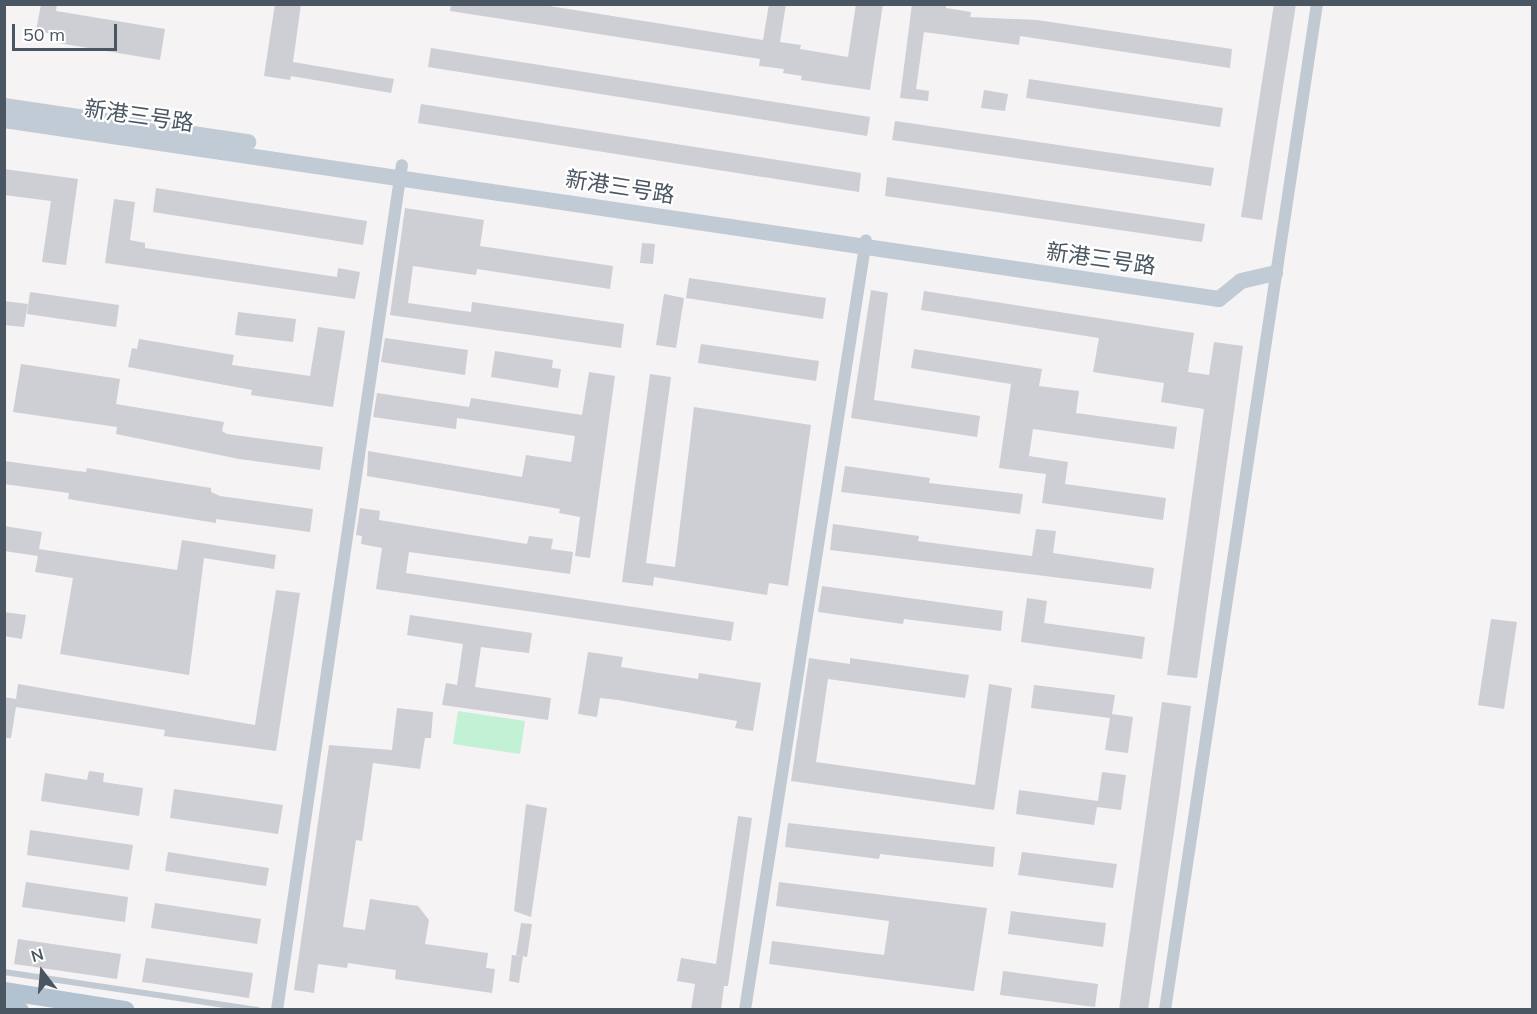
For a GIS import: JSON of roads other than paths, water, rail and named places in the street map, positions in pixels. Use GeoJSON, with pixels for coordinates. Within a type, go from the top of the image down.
{"type":"FeatureCollection","features":[{"type":"Feature","properties":{"kind":"main road"},"geometry":{"type":"LineString","coordinates":[[4,991],[126,1010]]}},
{"type":"Feature","properties":{"kind":"main road"},"geometry":{"type":"LineString","coordinates":[[4,1007],[20,1010]]}},
{"type":"Feature","properties":{"kind":"street"},"geometry":{"type":"LineString","coordinates":[[1165,1010],[1317,4]]}},
{"type":"Feature","properties":{"kind":"street","name":"新港三号路"},"geometry":{"type":"LineString","coordinates":[[4,106],[1219,299],[1241,281],[1275,273]]}},
{"type":"Feature","properties":{"kind":"street","name":"新港三号路"},"geometry":{"type":"LineString","coordinates":[[4,120],[402,170]]}},
{"type":"Feature","properties":{"kind":"street"},"geometry":{"type":"LineString","coordinates":[[277,1010],[402,170]]}},
{"type":"Feature","properties":{"kind":"street"},"geometry":{"type":"LineString","coordinates":[[746,1010],[865,244]]}},
{"type":"Feature","properties":{"kind":"lane"},"geometry":{"type":"LineString","coordinates":[[4,972],[257,1010]]}}]}
